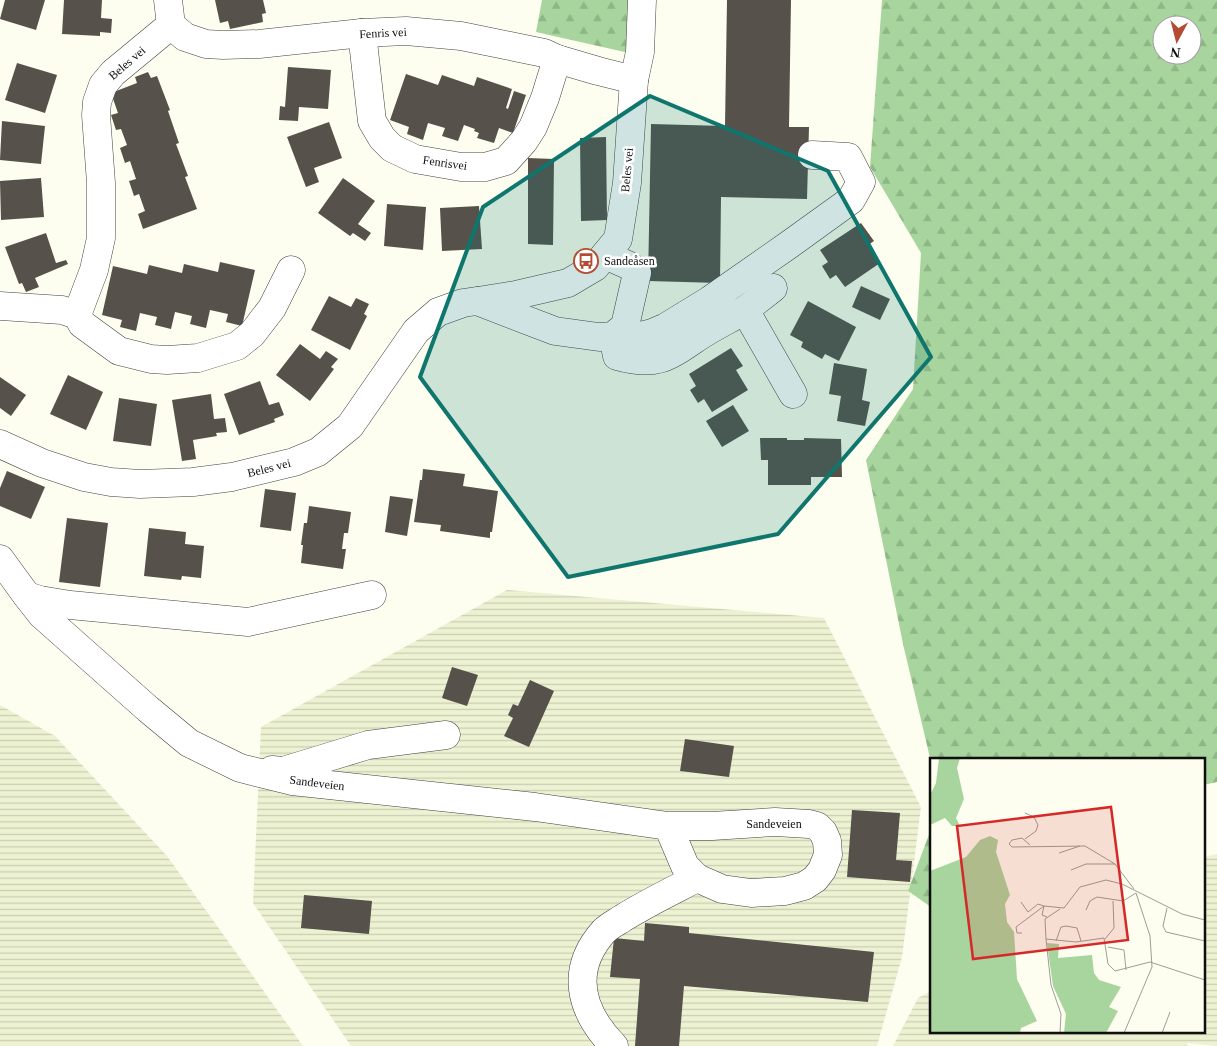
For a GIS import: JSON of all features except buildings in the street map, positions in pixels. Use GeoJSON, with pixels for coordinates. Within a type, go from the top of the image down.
{"type":"FeatureCollection","features":[{"type":"Feature","properties":{"kind":"street","name":"Beles vei"},"geometry":{"type":"LineString","coordinates":[[0,444],[42,463],[84,476],[111,482],[140,484],[193,482],[232,477],[294,462],[318,452],[350,426],[416,331],[438,312],[463,303],[516,296],[568,283],[595,267],[618,239],[627,183],[627,78],[640,52],[642,0]]}},
{"type":"Feature","properties":{"kind":"street","name":"Beles vei"},"geometry":{"type":"LineString","coordinates":[[77,315],[94,270],[101,238],[97,102],[103,85],[170,12]]}},
{"type":"Feature","properties":{"kind":"street","name":"Fenris vei"},"geometry":{"type":"LineString","coordinates":[[170,12],[185,37],[206,44],[259,44],[362,33],[406,31],[461,36],[544,53],[557,59],[627,78]]}},
{"type":"Feature","properties":{"kind":"street","name":"Fenrisvei"},"geometry":{"type":"LineString","coordinates":[[362,33],[372,121],[382,138],[392,148],[415,159],[461,167],[485,167],[506,161],[533,127],[545,98],[557,59]]}},
{"type":"Feature","properties":{"kind":"street"},"geometry":{"type":"LineString","coordinates":[[477,301],[555,331],[599,337],[636,337],[666,327],[718,294],[851,200],[861,182],[848,157],[812,155]]}},
{"type":"Feature","properties":{"kind":"street"},"geometry":{"type":"LineString","coordinates":[[605,255],[630,266],[637,273],[625,326],[612,336]]}},
{"type":"Feature","properties":{"kind":"street"},"geometry":{"type":"LineString","coordinates":[[0,306],[62,310],[77,315],[82,324],[119,351],[151,359],[198,358],[237,346],[252,334],[272,308],[291,270]]}},
{"type":"Feature","properties":{"kind":"street"},"geometry":{"type":"LineString","coordinates":[[612,336],[617,356],[634,360],[659,360],[676,353],[700,336],[745,310],[773,288]]}},
{"type":"Feature","properties":{"kind":"street"},"geometry":{"type":"LineString","coordinates":[[745,310],[793,394]]}},
{"type":"Feature","properties":{"kind":"street","name":"Sandeveien"},"geometry":{"type":"LineString","coordinates":[[0,559],[42,615],[148,709],[189,743],[240,768],[292,781],[534,807],[668,826],[712,826],[775,822],[809,824],[817,826],[823,832],[827,841],[828,855],[822,870],[815,879],[804,886],[785,891],[751,893],[722,889],[697,878],[685,866],[668,826]]}},
{"type":"Feature","properties":{"kind":"street"},"geometry":{"type":"LineString","coordinates":[[27,596],[70,605],[248,622],[372,595]]}},
{"type":"Feature","properties":{"kind":"street"},"geometry":{"type":"LineString","coordinates":[[240,768],[283,771],[368,746],[446,735]]}},
{"type":"Feature","properties":{"kind":"street"},"geometry":{"type":"LineString","coordinates":[[614,1046],[594,1021],[583,996],[582,976],[584,964],[592,948],[605,930],[640,907],[697,878]]}},
{"type":"Feature","properties":{"kind":"highlighted area"},"geometry":{"type":"Polygon","coordinates":[[[650,96],[828,171],[931,357],[778,534],[568,577],[420,377],[483,207],[650,96]]]}},
{"type":"Feature","properties":{"kind":"green space"},"geometry":{"type":"Polygon","coordinates":[[[542,0],[628,0],[629,53],[536,32],[542,0]]]}},
{"type":"Feature","properties":{"kind":"green space"},"geometry":{"type":"Polygon","coordinates":[[[882,0],[1217,0],[1217,782],[1204,785],[1204,758],[930,758],[903,644],[866,460],[913,389],[921,253],[870,167],[882,0]]]}},
{"type":"Feature","properties":{"kind":"green space"},"geometry":{"type":"Polygon","coordinates":[[[507,590],[824,618],[921,807],[902,957],[877,1046],[351,1046],[253,903],[261,727],[507,590]]]}},
{"type":"Feature","properties":{"kind":"green space"},"geometry":{"type":"Polygon","coordinates":[[[0,705],[55,736],[167,856],[303,1046],[0,1046],[0,705]]]}},
{"type":"Feature","properties":{"kind":"green space"},"geometry":{"type":"Polygon","coordinates":[[[930,832],[930,906],[908,891],[930,832]]]}},
{"type":"Feature","properties":{"kind":"green space"},"geometry":{"type":"Polygon","coordinates":[[[1217,854],[1217,1046],[1187,1043],[1188,1046],[893,1046],[918,998],[930,992],[930,1034],[1204,1034],[1204,857],[1217,854]]]}},
{"type":"Feature","properties":{"kind":"place","name":"Sandeåsen"},"geometry":{"type":"Point","coordinates":[586,261]}}]}
